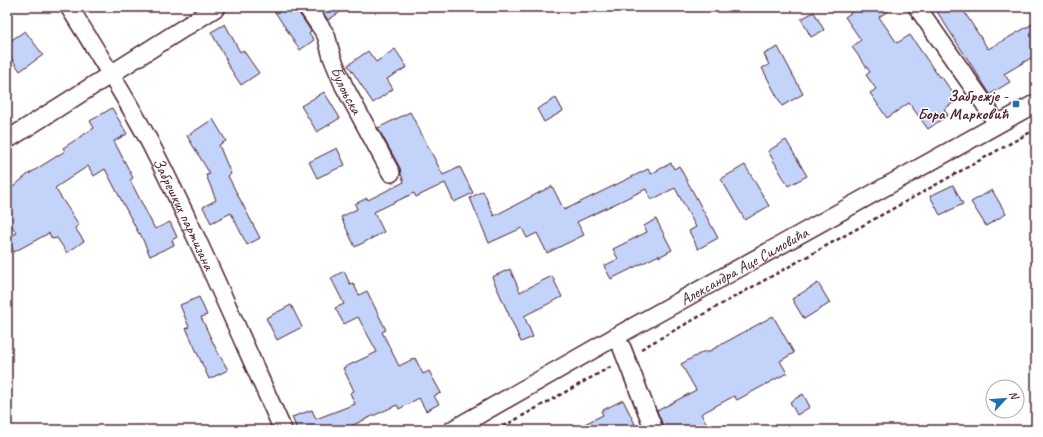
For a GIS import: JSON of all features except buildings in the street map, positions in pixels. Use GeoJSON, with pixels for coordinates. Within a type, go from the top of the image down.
{"type":"FeatureCollection","features":[{"type":"Feature","properties":{"kind":"street","name":"Забрешких партизана"},"geometry":{"type":"LineString","coordinates":[[69,7],[148,139],[184,212],[283,430]]}},
{"type":"Feature","properties":{"kind":"street"},"geometry":{"type":"LineString","coordinates":[[7,140],[217,7]]}},
{"type":"Feature","properties":{"kind":"street","name":"Булоњска"},"geometry":{"type":"LineString","coordinates":[[307,7],[326,35],[332,57],[344,86],[391,173]]}},
{"type":"Feature","properties":{"kind":"street"},"geometry":{"type":"LineString","coordinates":[[917,7],[997,124]]}},
{"type":"Feature","properties":{"kind":"street","name":"Александра Аце Симовића"},"geometry":{"type":"LineString","coordinates":[[452,430],[615,337],[1036,103]]}},
{"type":"Feature","properties":{"kind":"street"},"geometry":{"type":"LineString","coordinates":[[615,337],[626,358],[654,430]]}},
{"type":"Feature","properties":{"kind":"path"},"geometry":{"type":"LineString","coordinates":[[497,430],[1036,129]]}},
{"type":"Feature","properties":{"kind":"place","name":"Забрежје - Бора Марковић"},"geometry":{"type":"Point","coordinates":[1016,104]}}]}
